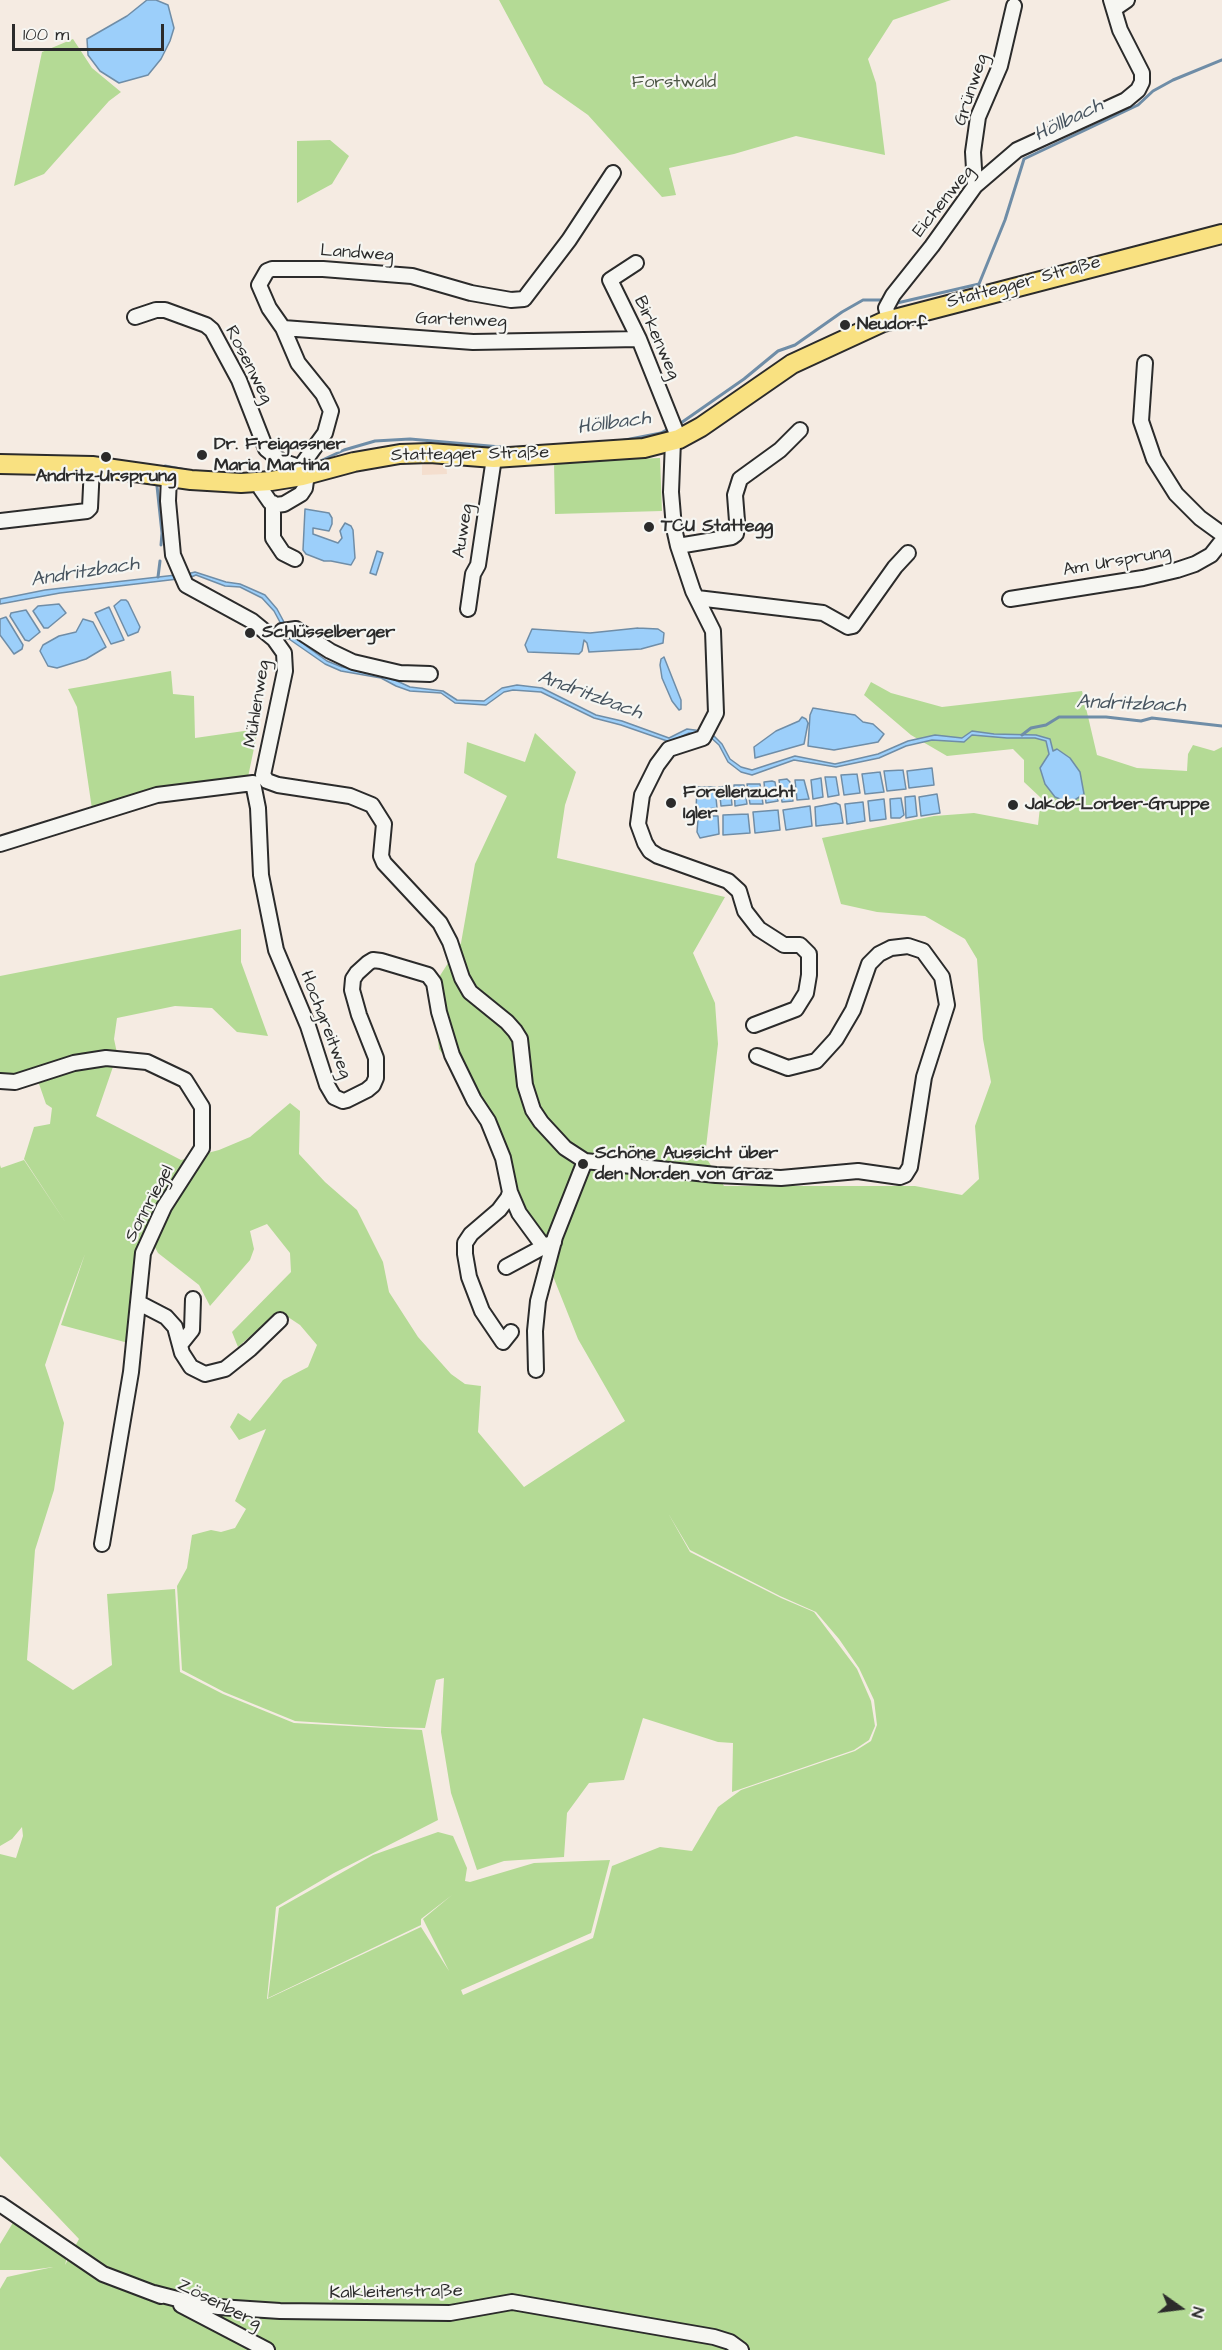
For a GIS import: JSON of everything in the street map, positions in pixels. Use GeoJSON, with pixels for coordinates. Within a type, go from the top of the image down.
{"type":"FeatureCollection","features":[{"type":"Feature","properties":{"kind":"main road","name":"Stattegger Straße"},"geometry":{"type":"LineString","coordinates":[[0,464],[92,466],[208,482],[259,482],[304,475],[354,462],[400,454],[427,453],[494,458],[621,450],[676,440],[701,427],[792,364],[889,320],[1222,234]]}},
{"type":"Feature","properties":{"kind":"street","name":"Eichenweg"},"geometry":{"type":"LineString","coordinates":[[889,320],[886,308],[893,294],[932,246],[975,186],[1017,150],[1118,104],[1138,90],[1142,82],[1142,73],[1120,30],[1112,4],[1127,0]]}},
{"type":"Feature","properties":{"kind":"street","name":"Grünweg"},"geometry":{"type":"LineString","coordinates":[[975,186],[973,152],[978,117],[1000,66],[1014,6]]}},
{"type":"Feature","properties":{"kind":"street","name":"Landweg"},"geometry":{"type":"LineString","coordinates":[[273,503],[284,504],[301,494],[305,488],[301,465],[326,433],[331,411],[323,394],[298,363],[283,328],[269,308],[259,285],[267,271],[272,268],[322,269],[412,276],[471,293],[511,300],[524,299],[569,240],[613,173]]}},
{"type":"Feature","properties":{"kind":"street","name":"Birkenweg"},"geometry":{"type":"LineString","coordinates":[[636,263],[610,280],[639,339],[676,440]]}},
{"type":"Feature","properties":{"kind":"street","name":"Rosenweg"},"geometry":{"type":"LineString","coordinates":[[135,317],[156,310],[165,310],[206,325],[212,330],[239,380],[266,449],[281,461],[293,465],[304,475]]}},
{"type":"Feature","properties":{"kind":"street","name":"Gartenweg"},"geometry":{"type":"LineString","coordinates":[[283,328],[473,342],[639,339]]}},
{"type":"Feature","properties":{"kind":"street"},"geometry":{"type":"LineString","coordinates":[[1145,363],[1141,421],[1154,459],[1176,494],[1200,519],[1222,534]]}},
{"type":"Feature","properties":{"kind":"street"},"geometry":{"type":"LineString","coordinates":[[678,546],[732,537],[736,534],[735,495],[740,479],[780,450],[800,430]]}},
{"type":"Feature","properties":{"kind":"street"},"geometry":{"type":"LineString","coordinates":[[676,440],[670,492],[678,546],[697,598],[713,631],[716,713],[706,733],[669,749],[657,765],[642,795],[638,824],[650,851],[658,856],[728,880],[735,886],[743,901],[745,911],[759,928],[783,945],[800,945],[809,954],[806,993],[796,1009],[754,1025]]}},
{"type":"Feature","properties":{"kind":"street","name":"Auweg"},"geometry":{"type":"LineString","coordinates":[[468,609],[473,574],[478,565],[494,458]]}},
{"type":"Feature","properties":{"kind":"street"},"geometry":{"type":"LineString","coordinates":[[0,521],[87,511],[90,508],[92,466]]}},
{"type":"Feature","properties":{"kind":"street","name":"Mühlenweg"},"geometry":{"type":"LineString","coordinates":[[169,477],[168,501],[173,553],[177,568],[186,585],[282,633],[286,664],[258,779]]}},
{"type":"Feature","properties":{"kind":"street"},"geometry":{"type":"LineString","coordinates":[[259,482],[267,499],[273,503],[273,538],[283,553],[295,559]]}},
{"type":"Feature","properties":{"kind":"street","name":"Am Ursprung"},"geometry":{"type":"LineString","coordinates":[[1010,599],[1143,578],[1176,570],[1195,564],[1211,555],[1222,541]]}},
{"type":"Feature","properties":{"kind":"street"},"geometry":{"type":"LineString","coordinates":[[697,598],[823,613],[848,627],[853,626],[895,567],[908,553]]}},
{"type":"Feature","properties":{"kind":"street"},"geometry":{"type":"LineString","coordinates":[[282,633],[301,632],[330,651],[353,662],[400,673],[430,674]]}},
{"type":"Feature","properties":{"kind":"street"},"geometry":{"type":"LineString","coordinates":[[0,844],[157,795],[258,779],[278,785],[350,796],[372,805],[384,824],[381,856],[384,863],[440,923],[470,992],[515,1031],[520,1039],[525,1085],[533,1110],[565,1148],[585,1161],[716,1175],[781,1178],[846,1172],[900,1177],[905,1175],[910,1167],[924,1077],[947,1005],[942,977],[923,951],[908,946],[891,948],[879,954],[869,964],[853,1010],[836,1039],[816,1061],[788,1068],[757,1056]]}},
{"type":"Feature","properties":{"kind":"street","name":"Hochgreitweg"},"geometry":{"type":"LineString","coordinates":[[258,779],[256,793],[261,875],[276,950],[308,1026],[330,1092],[339,1100],[347,1100],[373,1085],[376,1077],[376,1058],[352,990],[353,979],[357,973],[373,960],[406,967],[428,975],[434,983],[439,1012],[452,1056],[496,1136],[504,1158],[510,1192],[519,1213],[550,1244]]}},
{"type":"Feature","properties":{"kind":"street","name":"Sonnriegel"},"geometry":{"type":"LineString","coordinates":[[0,1082],[15,1082],[74,1063],[106,1058],[147,1062],[185,1080],[202,1107],[202,1148],[164,1207],[142,1253],[139,1302],[126,1406],[102,1544]]}},
{"type":"Feature","properties":{"kind":"street"},"geometry":{"type":"LineString","coordinates":[[536,1370],[535,1331],[538,1301],[550,1244],[585,1161]]}},
{"type":"Feature","properties":{"kind":"street"},"geometry":{"type":"LineString","coordinates":[[510,1192],[499,1210],[471,1234],[465,1243],[469,1277],[482,1311],[503,1342],[511,1332]]}},
{"type":"Feature","properties":{"kind":"street"},"geometry":{"type":"LineString","coordinates":[[506,1267],[550,1244]]}},
{"type":"Feature","properties":{"kind":"street"},"geometry":{"type":"LineString","coordinates":[[180,1345],[192,1330],[193,1299]]}},
{"type":"Feature","properties":{"kind":"street"},"geometry":{"type":"LineString","coordinates":[[139,1302],[166,1317],[176,1327],[180,1345],[191,1367],[205,1374],[225,1369],[280,1320]]}},
{"type":"Feature","properties":{"kind":"street"},"geometry":{"type":"LineString","coordinates":[[0,2204],[103,2274],[154,2293]]}},
{"type":"Feature","properties":{"kind":"street","name":"Zösenberg"},"geometry":{"type":"LineString","coordinates":[[154,2293],[267,2350]]}},
{"type":"Feature","properties":{"kind":"street","name":"Kalkleitenstraße"},"geometry":{"type":"LineString","coordinates":[[154,2293],[211,2306],[280,2311],[450,2313],[512,2302],[714,2337],[730,2342],[741,2350]]}},
{"type":"Feature","properties":{"kind":"shaded area"},"geometry":{"type":"Polygon","coordinates":[[[446,462],[447,474],[422,475],[422,463],[446,462]]]}},
{"type":"Feature","properties":{"kind":"green space","name":"Forstwald"},"geometry":{"type":"Polygon","coordinates":[[[499,0],[951,0],[893,20],[868,59],[876,83],[885,155],[796,136],[734,154],[669,168],[676,195],[662,197],[588,115],[544,84],[499,0]]]}},
{"type":"Feature","properties":{"kind":"green space"},"geometry":{"type":"Polygon","coordinates":[[[73,39],[92,68],[121,92],[109,101],[44,174],[14,186],[42,52],[73,39]]]}},
{"type":"Feature","properties":{"kind":"green space"},"geometry":{"type":"Polygon","coordinates":[[[330,140],[349,156],[332,184],[297,203],[297,141],[330,140]]]}},
{"type":"Feature","properties":{"kind":"green space"},"geometry":{"type":"Polygon","coordinates":[[[660,458],[662,511],[555,514],[554,462],[660,458]]]}},
{"type":"Feature","properties":{"kind":"green space"},"geometry":{"type":"Polygon","coordinates":[[[171,671],[173,694],[194,696],[195,738],[258,729],[248,777],[92,809],[77,707],[68,689],[171,671]]]}},
{"type":"Feature","properties":{"kind":"green space"},"geometry":{"type":"Polygon","coordinates":[[[871,682],[891,693],[942,707],[1082,691],[1097,755],[1137,768],[1187,771],[1188,754],[1193,745],[1214,751],[1222,747],[1222,2350],[0,2350],[0,2289],[7,2277],[53,2267],[0,2270],[0,2244],[14,2221],[67,2257],[65,2265],[79,2239],[0,2156],[0,1854],[16,1858],[23,1836],[22,1827],[12,1839],[0,1846],[0,1165],[1,1168],[24,1160],[66,1223],[24,1159],[34,1127],[50,1124],[52,1108],[46,1104],[38,1081],[73,1067],[115,1061],[96,1116],[181,1160],[219,1150],[250,1137],[290,1103],[300,1111],[299,1154],[325,1182],[357,1210],[383,1262],[389,1292],[418,1337],[451,1374],[465,1384],[481,1386],[478,1432],[524,1487],[625,1421],[578,1339],[492,1123],[439,1049],[432,988],[461,943],[475,864],[507,796],[464,773],[467,742],[525,762],[535,733],[576,772],[565,805],[557,858],[725,897],[693,953],[715,1003],[718,1044],[705,1156],[724,1186],[915,1186],[962,1195],[979,1179],[975,1126],[991,1082],[983,1039],[977,959],[965,939],[925,916],[877,912],[841,904],[822,838],[934,816],[974,813],[1038,825],[1041,798],[1024,782],[1024,760],[1013,749],[947,756],[911,735],[864,695],[871,682]],[[267,1224],[250,1231],[254,1249],[250,1260],[210,1306],[199,1285],[158,1253],[151,1240],[144,1240],[132,1344],[61,1325],[85,1254],[45,1365],[64,1423],[54,1490],[35,1550],[27,1660],[73,1690],[112,1665],[107,1594],[175,1589],[180,1672],[223,1694],[294,1723],[422,1730],[438,1820],[334,1873],[276,1907],[267,1999],[421,1927],[449,1971],[423,1919],[452,1895],[421,1919],[421,1925],[268,1998],[279,1908],[373,1855],[438,1832],[453,1836],[467,1868],[465,1881],[470,1882],[534,1863],[610,1860],[591,1933],[461,1990],[463,1995],[593,1938],[612,1866],[660,1847],[692,1851],[718,1807],[741,1790],[855,1751],[871,1741],[877,1725],[874,1700],[859,1668],[816,1612],[690,1550],[668,1513],[690,1552],[781,1598],[814,1612],[857,1669],[871,1701],[875,1726],[869,1740],[854,1750],[732,1792],[733,1743],[718,1742],[643,1718],[624,1780],[589,1783],[567,1813],[564,1857],[504,1861],[477,1870],[451,1793],[441,1732],[444,1678],[436,1680],[425,1728],[386,1727],[295,1721],[224,1692],[182,1670],[177,1586],[187,1568],[192,1535],[211,1530],[221,1532],[235,1528],[246,1509],[235,1501],[266,1429],[239,1440],[230,1427],[238,1413],[250,1421],[283,1380],[308,1367],[317,1345],[300,1325],[285,1315],[273,1316],[238,1347],[232,1332],[291,1272],[290,1253],[267,1224]]]}},
{"type":"Feature","properties":{"kind":"green space"},"geometry":{"type":"Polygon","coordinates":[[[241,929],[241,962],[268,1036],[237,1032],[212,1008],[175,1006],[117,1018],[114,1039],[117,1053],[91,1052],[20,1073],[0,1074],[0,976],[241,929]]]}},
{"type":"Feature","properties":{"kind":"water"},"geometry":{"type":"Polygon","coordinates":[[[147,0],[156,0],[168,5],[174,28],[170,41],[161,59],[148,75],[119,83],[100,71],[88,55],[87,39],[127,16],[147,0]]]}},
{"type":"Feature","properties":{"kind":"water"},"geometry":{"type":"Polygon","coordinates":[[[305,509],[329,513],[332,518],[329,531],[313,528],[313,534],[338,543],[342,538],[340,531],[345,523],[351,526],[355,558],[351,565],[324,561],[306,554],[303,550],[305,509]]]}},
{"type":"Feature","properties":{"kind":"water"},"geometry":{"type":"Polygon","coordinates":[[[377,551],[383,553],[376,575],[370,573],[377,551]]]}},
{"type":"Feature","properties":{"kind":"water"},"geometry":{"type":"Polygon","coordinates":[[[195,572],[240,584],[265,595],[277,609],[291,635],[327,661],[342,667],[382,674],[410,687],[443,691],[457,700],[484,701],[502,688],[517,685],[542,688],[596,715],[622,721],[669,738],[687,729],[710,732],[722,744],[730,759],[741,767],[752,770],[795,756],[835,764],[878,754],[908,741],[935,735],[962,738],[972,731],[1036,735],[1050,739],[1053,751],[1057,749],[1070,758],[1080,772],[1084,794],[1070,803],[1055,797],[1045,784],[1040,768],[1049,754],[1046,741],[1035,738],[972,735],[964,742],[932,740],[906,746],[879,758],[836,767],[794,760],[752,775],[741,772],[728,762],[719,745],[708,735],[689,733],[670,742],[594,718],[541,692],[513,690],[504,692],[486,705],[455,703],[441,693],[410,691],[381,678],[341,671],[325,664],[289,639],[274,611],[262,598],[240,587],[225,586],[196,575],[186,579],[183,575],[195,572]]]}},
{"type":"Feature","properties":{"kind":"water"},"geometry":{"type":"Polygon","coordinates":[[[176,575],[178,579],[60,593],[0,604],[0,599],[45,590],[176,575]]]}},
{"type":"Feature","properties":{"kind":"water"},"geometry":{"type":"Polygon","coordinates":[[[121,600],[128,602],[140,627],[138,632],[128,636],[114,606],[121,600]]]}},
{"type":"Feature","properties":{"kind":"water"},"geometry":{"type":"Polygon","coordinates":[[[59,604],[66,613],[48,628],[44,628],[33,611],[38,606],[59,604]]]}},
{"type":"Feature","properties":{"kind":"water"},"geometry":{"type":"Polygon","coordinates":[[[109,607],[124,640],[111,644],[95,613],[109,607]]]}},
{"type":"Feature","properties":{"kind":"water"},"geometry":{"type":"Polygon","coordinates":[[[26,610],[40,632],[29,641],[25,640],[10,616],[11,613],[26,610]]]}},
{"type":"Feature","properties":{"kind":"water"},"geometry":{"type":"Polygon","coordinates":[[[6,617],[23,645],[22,649],[14,654],[0,635],[0,619],[6,617]]]}},
{"type":"Feature","properties":{"kind":"water"},"geometry":{"type":"Polygon","coordinates":[[[83,619],[93,622],[106,647],[86,659],[57,668],[48,666],[40,651],[43,645],[59,636],[76,632],[83,619]]]}},
{"type":"Feature","properties":{"kind":"water"},"geometry":{"type":"Polygon","coordinates":[[[638,628],[658,629],[664,633],[663,643],[641,649],[589,652],[584,640],[582,651],[579,654],[528,652],[525,645],[532,629],[590,633],[638,628]]]}},
{"type":"Feature","properties":{"kind":"water"},"geometry":{"type":"Polygon","coordinates":[[[664,657],[681,700],[679,710],[672,701],[662,678],[660,665],[664,657]]]}},
{"type":"Feature","properties":{"kind":"water"},"geometry":{"type":"Polygon","coordinates":[[[813,708],[855,715],[863,722],[873,724],[884,734],[878,742],[834,750],[808,746],[810,715],[813,708]]]}},
{"type":"Feature","properties":{"kind":"water"},"geometry":{"type":"Polygon","coordinates":[[[802,717],[808,723],[804,744],[755,758],[754,747],[776,731],[799,721],[802,717]]]}},
{"type":"Feature","properties":{"kind":"water"},"geometry":{"type":"Polygon","coordinates":[[[932,768],[934,785],[909,788],[907,771],[932,768]]]}},
{"type":"Feature","properties":{"kind":"water"},"geometry":{"type":"Polygon","coordinates":[[[903,770],[906,789],[887,791],[884,771],[903,770]]]}},
{"type":"Feature","properties":{"kind":"water"},"geometry":{"type":"Polygon","coordinates":[[[880,772],[884,792],[865,794],[862,774],[880,772]]]}},
{"type":"Feature","properties":{"kind":"water"},"geometry":{"type":"Polygon","coordinates":[[[857,774],[860,793],[844,795],[841,775],[857,774]]]}},
{"type":"Feature","properties":{"kind":"water"},"geometry":{"type":"Polygon","coordinates":[[[825,777],[836,777],[839,795],[828,797],[825,777]]]}},
{"type":"Feature","properties":{"kind":"water"},"geometry":{"type":"Polygon","coordinates":[[[821,778],[823,797],[813,799],[811,780],[821,778]]]}},
{"type":"Feature","properties":{"kind":"water"},"geometry":{"type":"Polygon","coordinates":[[[787,779],[790,782],[793,801],[782,802],[779,780],[787,779]]]}},
{"type":"Feature","properties":{"kind":"water"},"geometry":{"type":"Polygon","coordinates":[[[795,780],[804,780],[809,799],[797,800],[795,780]]]}},
{"type":"Feature","properties":{"kind":"water"},"geometry":{"type":"Polygon","coordinates":[[[764,782],[775,782],[778,801],[766,803],[764,782]]]}},
{"type":"Feature","properties":{"kind":"water"},"geometry":{"type":"Polygon","coordinates":[[[747,784],[760,784],[763,804],[750,804],[747,784]]]}},
{"type":"Feature","properties":{"kind":"water"},"geometry":{"type":"Polygon","coordinates":[[[734,785],[744,785],[747,804],[735,806],[734,785]]]}},
{"type":"Feature","properties":{"kind":"water"},"geometry":{"type":"Polygon","coordinates":[[[730,786],[732,805],[721,806],[719,787],[730,786]]]}},
{"type":"Feature","properties":{"kind":"water"},"geometry":{"type":"Polygon","coordinates":[[[697,787],[715,787],[717,808],[696,810],[697,787]]]}},
{"type":"Feature","properties":{"kind":"water"},"geometry":{"type":"Polygon","coordinates":[[[937,794],[940,813],[921,816],[919,797],[937,794]]]}},
{"type":"Feature","properties":{"kind":"water"},"geometry":{"type":"Polygon","coordinates":[[[915,796],[917,816],[906,818],[905,797],[915,796]]]}},
{"type":"Feature","properties":{"kind":"water"},"geometry":{"type":"Polygon","coordinates":[[[901,798],[904,815],[900,818],[891,818],[890,799],[901,798]]]}},
{"type":"Feature","properties":{"kind":"water"},"geometry":{"type":"Polygon","coordinates":[[[884,799],[886,819],[870,821],[868,801],[884,799]]]}},
{"type":"Feature","properties":{"kind":"water"},"geometry":{"type":"Polygon","coordinates":[[[863,802],[865,821],[847,824],[845,804],[863,802]]]}},
{"type":"Feature","properties":{"kind":"water"},"geometry":{"type":"Polygon","coordinates":[[[836,803],[840,805],[843,823],[816,826],[815,807],[836,803]]]}},
{"type":"Feature","properties":{"kind":"water"},"geometry":{"type":"Polygon","coordinates":[[[810,806],[812,826],[786,830],[783,810],[810,806]]]}},
{"type":"Feature","properties":{"kind":"water"},"geometry":{"type":"Polygon","coordinates":[[[778,810],[780,830],[755,833],[753,812],[778,810]]]}},
{"type":"Feature","properties":{"kind":"water"},"geometry":{"type":"Polygon","coordinates":[[[748,814],[750,833],[723,835],[723,815],[748,814]]]}},
{"type":"Feature","properties":{"kind":"water"},"geometry":{"type":"Polygon","coordinates":[[[718,816],[719,834],[700,838],[697,832],[698,819],[718,816]]]}},
{"type":"Feature","properties":{"kind":"waterway","name":"Höllbach"},"geometry":{"type":"LineString","coordinates":[[897,303],[979,284],[1005,220],[1024,159],[1138,105],[1153,91],[1173,80],[1222,60]]}},
{"type":"Feature","properties":{"kind":"waterway","name":"Höllbach"},"geometry":{"type":"LineString","coordinates":[[678,425],[744,379],[778,351],[795,345],[863,300],[883,300]]}},
{"type":"Feature","properties":{"kind":"waterway","name":"Höllbach"},"geometry":{"type":"LineString","coordinates":[[620,441],[661,433],[672,427]]}},
{"type":"Feature","properties":{"kind":"waterway","name":"Höllbach"},"geometry":{"type":"LineString","coordinates":[[316,463],[344,450],[375,441],[410,439],[512,448]]}},
{"type":"Feature","properties":{"kind":"waterway","name":"Höllbach"},"geometry":{"type":"LineString","coordinates":[[162,468],[165,466],[186,470]]}},
{"type":"Feature","properties":{"kind":"waterway","name":"Höllbach"},"geometry":{"type":"LineString","coordinates":[[157,486],[162,533],[161,545]]}},
{"type":"Feature","properties":{"kind":"waterway","name":"Höllbach"},"geometry":{"type":"LineString","coordinates":[[158,577],[160,561]]}},
{"type":"Feature","properties":{"kind":"waterway","name":"Andritzbach"},"geometry":{"type":"LineString","coordinates":[[1022,735],[1031,728],[1046,725],[1059,717],[1106,717],[1141,721],[1152,718],[1222,726]]}},
{"type":"Feature","properties":{"kind":"place","name":"Neudorf"},"geometry":{"type":"Point","coordinates":[845,325]}},
{"type":"Feature","properties":{"kind":"place","name":"Dr. Freigassner Maria Martina"},"geometry":{"type":"Point","coordinates":[202,455]}},
{"type":"Feature","properties":{"kind":"place","name":"Andritz-Ursprung"},"geometry":{"type":"Point","coordinates":[106,457]}},
{"type":"Feature","properties":{"kind":"place","name":"TCU Stattegg"},"geometry":{"type":"Point","coordinates":[649,527]}},
{"type":"Feature","properties":{"kind":"place","name":"Schlüsselberger"},"geometry":{"type":"Point","coordinates":[250,633]}},
{"type":"Feature","properties":{"kind":"place","name":"Forellenzucht Igler"},"geometry":{"type":"Point","coordinates":[671,803]}},
{"type":"Feature","properties":{"kind":"place","name":"Jakob-Lorber-Gruppe"},"geometry":{"type":"Point","coordinates":[1013,805]}},
{"type":"Feature","properties":{"kind":"place","name":"Schöne Aussicht über den Norden von Graz"},"geometry":{"type":"Point","coordinates":[583,1164]}}]}
